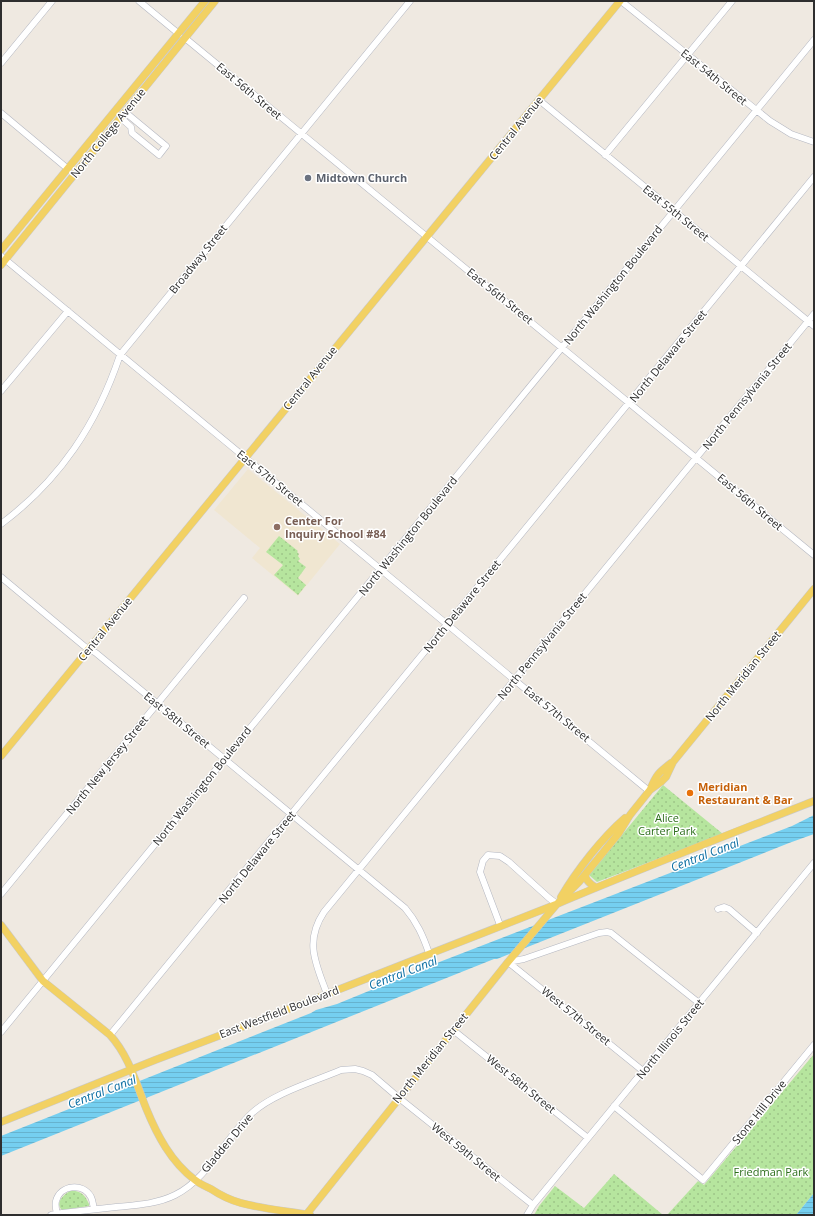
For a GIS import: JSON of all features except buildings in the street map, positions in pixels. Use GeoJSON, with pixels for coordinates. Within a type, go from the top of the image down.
{"type":"FeatureCollection","features":[{"type":"Feature","properties":{"kind":"main road","name":"North College Avenue"},"geometry":{"type":"LineString","coordinates":[[2,260],[122,115],[182,36],[205,1]]}},
{"type":"Feature","properties":{"kind":"main road","name":"North College Avenue"},"geometry":{"type":"LineString","coordinates":[[1,250],[182,36],[215,1]]}},
{"type":"Feature","properties":{"kind":"main road","name":"Central Avenue"},"geometry":{"type":"LineString","coordinates":[[1,756],[620,1]]}},
{"type":"Feature","properties":{"kind":"main road","name":"North Meridian Street"},"geometry":{"type":"LineString","coordinates":[[308,1215],[398,1098],[508,962],[544,918],[585,875],[618,833],[630,814],[650,790],[656,776],[660,771],[673,762],[814,589]]}},
{"type":"Feature","properties":{"kind":"main road","name":"East Westfield Boulevard"},"geometry":{"type":"LineString","coordinates":[[1,1122],[500,925],[557,904],[595,887],[814,801]]}},
{"type":"Feature","properties":{"kind":"main road","name":"North Meridian Street"},"geometry":{"type":"LineString","coordinates":[[557,904],[570,882],[597,848],[613,829],[630,814]]}},
{"type":"Feature","properties":{"kind":"main road"},"geometry":{"type":"LineString","coordinates":[[585,875],[590,884],[595,887]]}},
{"type":"Feature","properties":{"kind":"main road"},"geometry":{"type":"LineString","coordinates":[[1,925],[36,973],[110,1035],[123,1052],[132,1070],[157,1132],[167,1149],[181,1167],[196,1181],[216,1193],[240,1203],[308,1215]]}},
{"type":"Feature","properties":{"kind":"street"},"geometry":{"type":"LineString","coordinates":[[1,63],[52,1]]}},
{"type":"Feature","properties":{"kind":"street","name":"East 56th Street"},"geometry":{"type":"LineString","coordinates":[[139,1],[630,402],[814,555]]}},
{"type":"Feature","properties":{"kind":"street","name":"Broadway Street"},"geometry":{"type":"LineString","coordinates":[[1,524],[37,494],[56,474],[88,428],[100,406],[111,381],[120,354],[410,1]]}},
{"type":"Feature","properties":{"kind":"street","name":"East 54th Street"},"geometry":{"type":"LineString","coordinates":[[620,1],[770,121],[786,131],[814,142]]}},
{"type":"Feature","properties":{"kind":"street"},"geometry":{"type":"LineString","coordinates":[[605,155],[732,1]]}},
{"type":"Feature","properties":{"kind":"street","name":"North Washington Boulevard"},"geometry":{"type":"LineString","coordinates":[[1,1032],[814,40]]}},
{"type":"Feature","properties":{"kind":"street","name":"East 55th Street"},"geometry":{"type":"LineString","coordinates":[[538,100],[814,326]]}},
{"type":"Feature","properties":{"kind":"street"},"geometry":{"type":"LineString","coordinates":[[1,113],[68,169]]}},
{"type":"Feature","properties":{"kind":"street"},"geometry":{"type":"LineString","coordinates":[[122,115],[135,121],[166,146],[159,155],[132,133],[131,127],[122,115]]}},
{"type":"Feature","properties":{"kind":"street","name":"North Delaware Street"},"geometry":{"type":"LineString","coordinates":[[110,1035],[814,177]]}},
{"type":"Feature","properties":{"kind":"street","name":"East 57th Street"},"geometry":{"type":"LineString","coordinates":[[2,260],[68,311],[514,680],[650,790]]}},
{"type":"Feature","properties":{"kind":"street"},"geometry":{"type":"LineString","coordinates":[[1,391],[68,311]]}},
{"type":"Feature","properties":{"kind":"street","name":"North Pennsylvania Street"},"geometry":{"type":"LineString","coordinates":[[327,994],[314,959],[313,943],[315,932],[324,912],[814,314]]}},
{"type":"Feature","properties":{"kind":"street","name":"East 58th Street"},"geometry":{"type":"LineString","coordinates":[[1,578],[405,908],[412,916],[429,953]]}},
{"type":"Feature","properties":{"kind":"street","name":"North New Jersey Street"},"geometry":{"type":"LineString","coordinates":[[1,894],[244,598]]}},
{"type":"Feature","properties":{"kind":"street"},"geometry":{"type":"LineString","coordinates":[[500,925],[480,872],[483,861],[488,855],[500,856],[509,862],[548,898],[557,904]]}},
{"type":"Feature","properties":{"kind":"street","name":"North Illinois Street"},"geometry":{"type":"LineString","coordinates":[[527,1215],[533,1205],[814,863]]}},
{"type":"Feature","properties":{"kind":"street"},"geometry":{"type":"LineString","coordinates":[[718,909],[724,907],[729,909],[757,933]]}},
{"type":"Feature","properties":{"kind":"street"},"geometry":{"type":"LineString","coordinates":[[508,962],[524,959],[599,933],[607,932],[611,933],[699,1003]]}},
{"type":"Feature","properties":{"kind":"street","name":"West 57th Street"},"geometry":{"type":"LineString","coordinates":[[508,962],[643,1071]]}},
{"type":"Feature","properties":{"kind":"street","name":"West 58th Street"},"geometry":{"type":"LineString","coordinates":[[453,1030],[588,1138]]}},
{"type":"Feature","properties":{"kind":"street","name":"Stone Hill Drive"},"geometry":{"type":"LineString","coordinates":[[614,1106],[703,1180],[814,1045]]}},
{"type":"Feature","properties":{"kind":"street","name":"Gladden Drive"},"geometry":{"type":"LineString","coordinates":[[94,1209],[92,1199],[89,1194],[80,1188],[74,1187],[65,1190],[58,1196],[54,1214],[145,1204],[161,1200],[178,1193],[196,1181],[250,1115],[265,1103],[282,1094],[342,1070],[355,1069],[372,1076],[398,1098]]}},
{"type":"Feature","properties":{"kind":"street","name":"West 59th Street"},"geometry":{"type":"LineString","coordinates":[[398,1098],[533,1205]]}},
{"type":"Feature","properties":{"kind":"shaded area","name":"Center For Inquiry School #84"},"geometry":{"type":"Polygon","coordinates":[[[248,469],[340,544],[298,596],[252,558],[260,548],[214,510],[248,469]]]}},
{"type":"Feature","properties":{"kind":"green space"},"geometry":{"type":"Polygon","coordinates":[[[279,536],[298,551],[298,556],[300,559],[298,561],[306,567],[298,578],[306,585],[298,595],[274,575],[283,565],[266,552],[279,536]]]}},
{"type":"Feature","properties":{"kind":"green space","name":"Alice Carter Park"},"geometry":{"type":"Polygon","coordinates":[[[663,785],[723,834],[597,882],[589,875],[663,785]]]}},
{"type":"Feature","properties":{"kind":"green space","name":"Friedman Park"},"geometry":{"type":"Polygon","coordinates":[[[814,1054],[814,1193],[796,1215],[667,1215],[698,1181],[704,1185],[814,1054]]]}},
{"type":"Feature","properties":{"kind":"green space"},"geometry":{"type":"Polygon","coordinates":[[[614,1174],[663,1215],[534,1215],[539,1206],[555,1186],[584,1208],[614,1174]]]}},
{"type":"Feature","properties":{"kind":"green space"},"geometry":{"type":"Polygon","coordinates":[[[70,1191],[77,1191],[82,1194],[89,1206],[62,1210],[59,1205],[61,1199],[70,1191]]]}},
{"type":"Feature","properties":{"kind":"water","name":"Central Canal"},"geometry":{"type":"Polygon","coordinates":[[[814,815],[814,834],[494,959],[1,1156],[1,1136],[316,1010],[337,1004],[442,961],[792,826],[814,815]]]}},
{"type":"Feature","properties":{"kind":"water"},"geometry":{"type":"Polygon","coordinates":[[[814,1193],[814,1215],[796,1215],[814,1193]]]}},
{"type":"Feature","properties":{"kind":"place","name":"Midtown Church"},"geometry":{"type":"Point","coordinates":[308,178]}},
{"type":"Feature","properties":{"kind":"place","name":"Center For Inquiry School #84"},"geometry":{"type":"Point","coordinates":[277,527]}},
{"type":"Feature","properties":{"kind":"place","name":"Meridian Restaurant & Bar"},"geometry":{"type":"Point","coordinates":[690,793]}}]}
